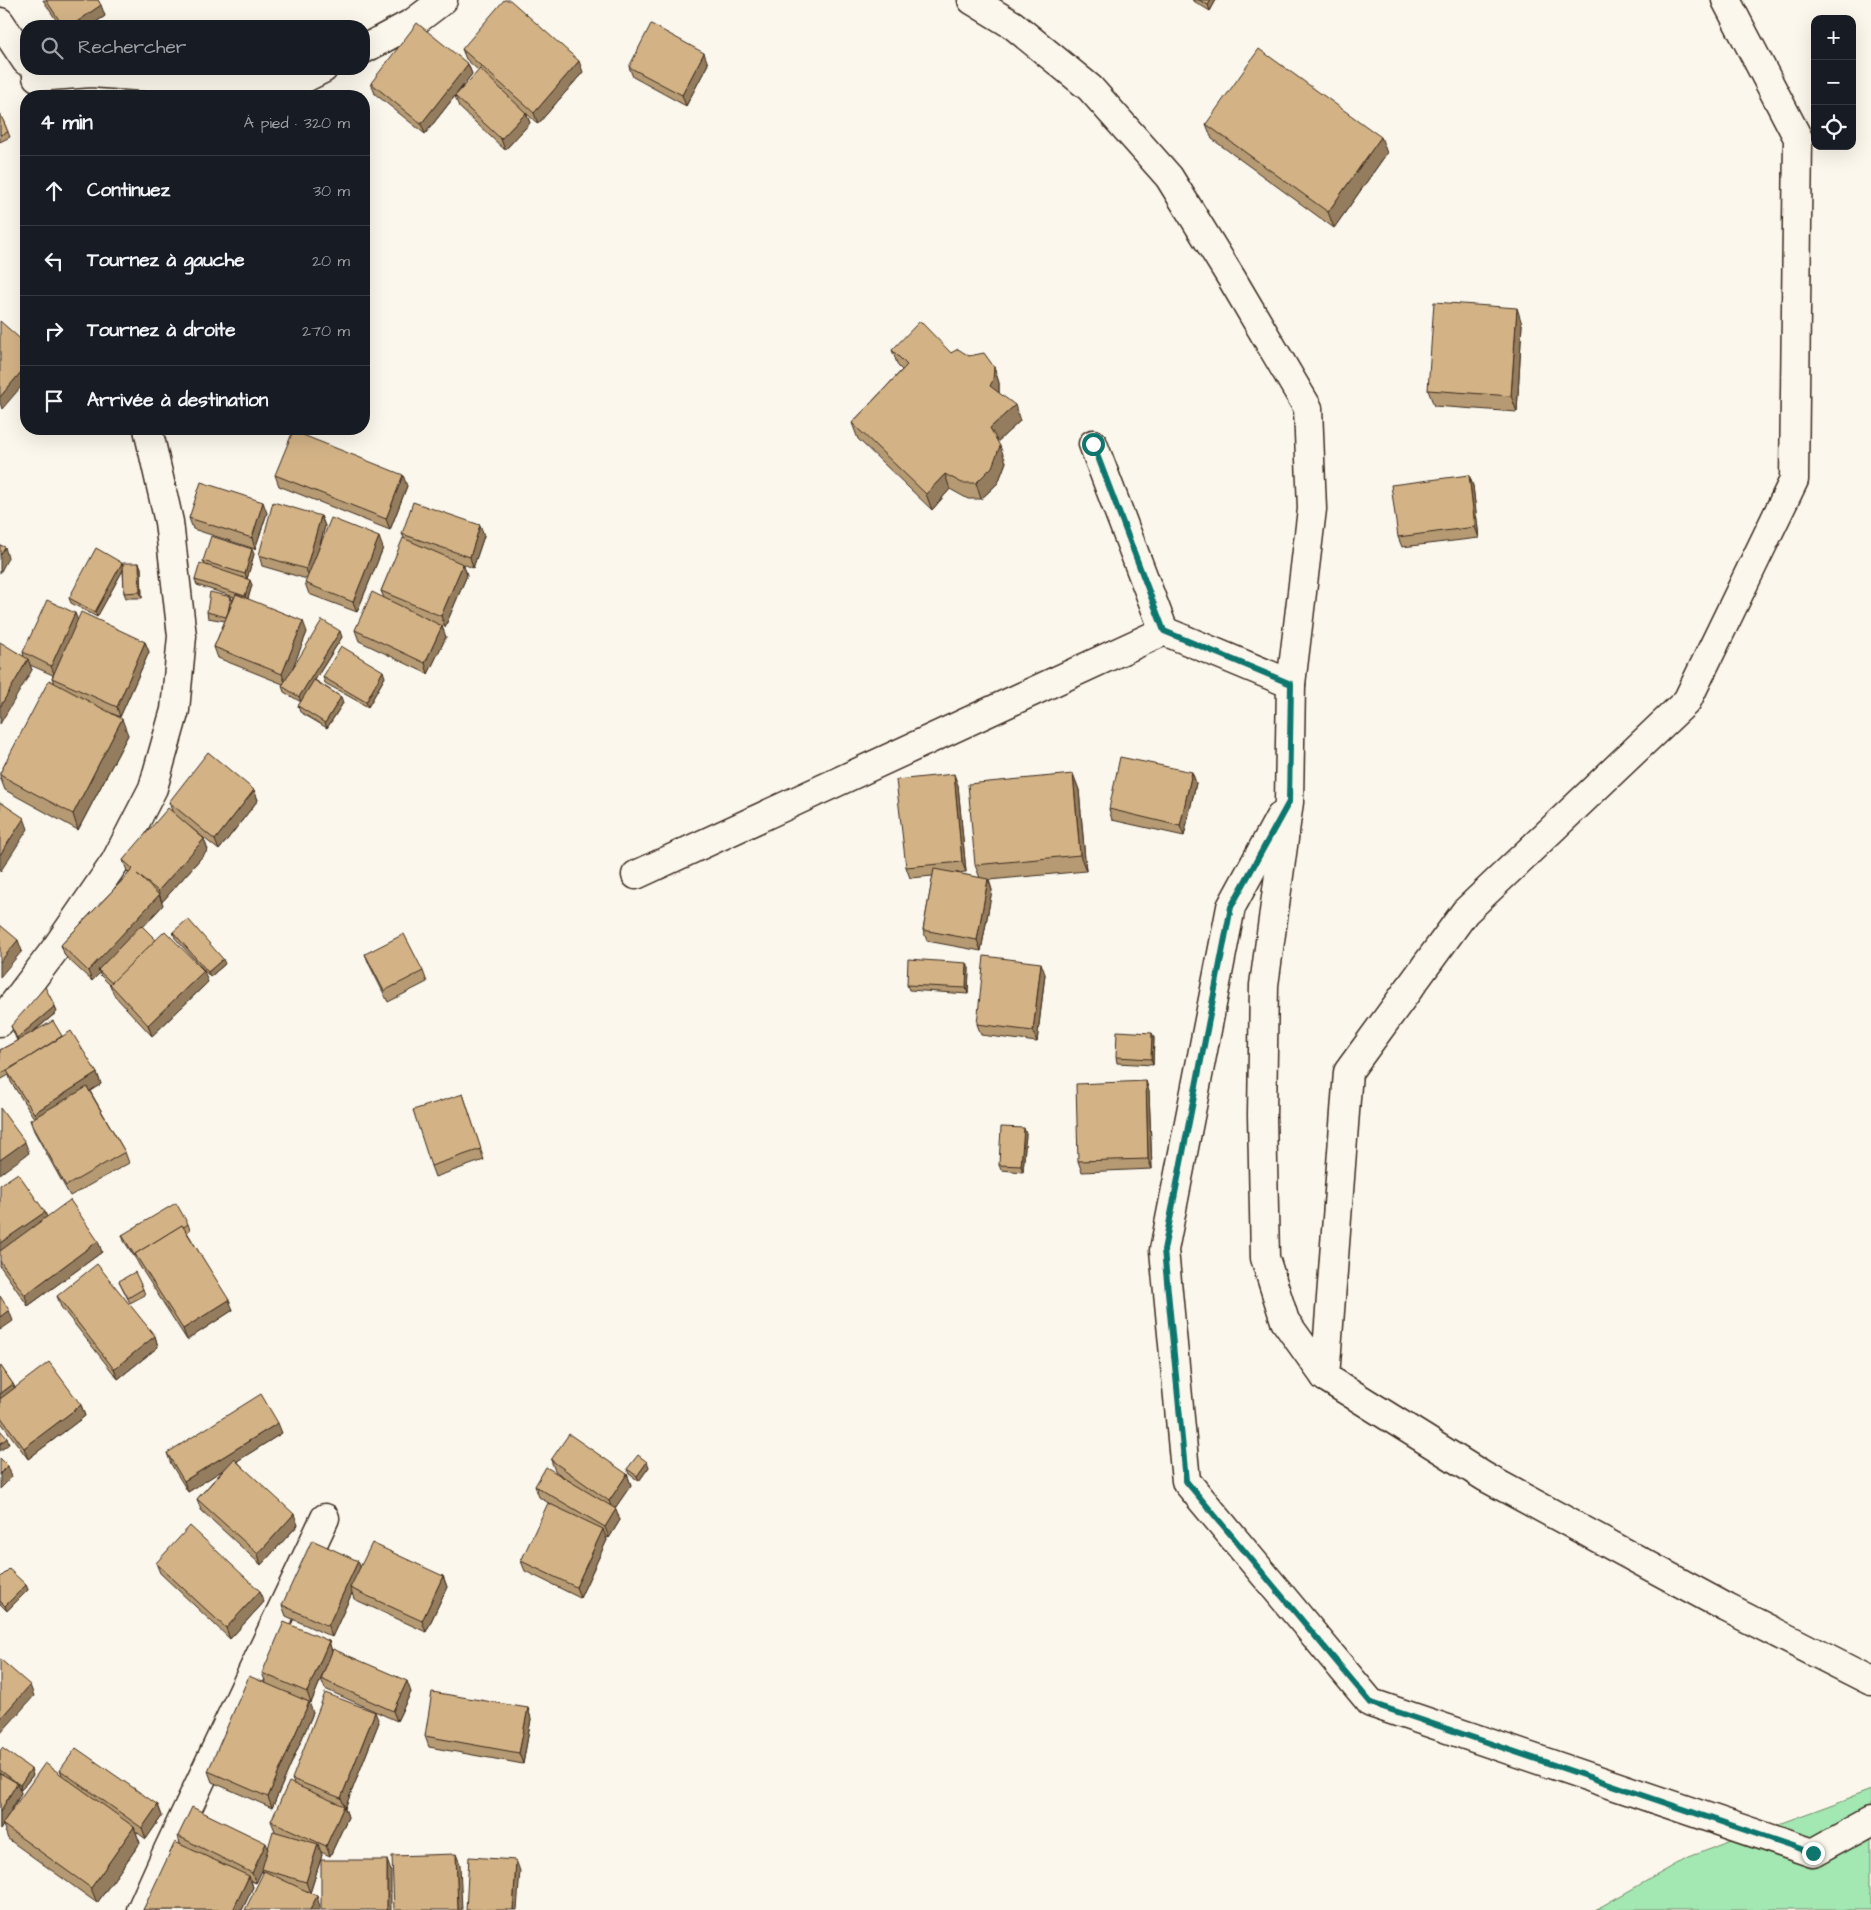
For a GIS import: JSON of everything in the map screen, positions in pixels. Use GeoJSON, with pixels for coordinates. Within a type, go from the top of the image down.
{"type":"FeatureCollection","features":[{"type":"Feature","properties":{"kind":"street"},"geometry":{"type":"LineString","coordinates":[[370,46],[414,22],[443,0]]}},
{"type":"Feature","properties":{"kind":"street"},"geometry":{"type":"LineString","coordinates":[[972,0],[1013,25],[1090,88],[1169,177],[1308,408],[1312,509],[1291,684],[1289,802],[1264,985],[1262,1115],[1265,1258],[1285,1321],[1325,1377],[1485,1477],[1719,1603],[1871,1681]]}},
{"type":"Feature","properties":{"kind":"street"},"geometry":{"type":"LineString","coordinates":[[1325,1377],[1348,1072],[1465,912],[1687,701],[1794,480],[1798,138],[1726,0]]}},
{"type":"Feature","properties":{"kind":"street"},"geometry":{"type":"LineString","coordinates":[[0,22],[20,53]]}},
{"type":"Feature","properties":{"kind":"street"},"geometry":{"type":"LineString","coordinates":[[35,76],[54,75]]}},
{"type":"Feature","properties":{"kind":"street"},"geometry":{"type":"LineString","coordinates":[[120,75],[234,83],[302,79],[311,75]]}},
{"type":"Feature","properties":{"kind":"street"},"geometry":{"type":"LineString","coordinates":[[0,1022],[56,948],[115,862],[153,788],[175,710],[182,636],[170,522],[149,435]]}},
{"type":"Feature","properties":{"kind":"street"},"geometry":{"type":"LineString","coordinates":[[1093,444],[1164,631],[1291,684]]}},
{"type":"Feature","properties":{"kind":"street"},"geometry":{"type":"LineString","coordinates":[[636,876],[1164,631]]}},
{"type":"Feature","properties":{"kind":"street"},"geometry":{"type":"LineString","coordinates":[[1289,802],[1231,907],[1164,1250],[1186,1481],[1371,1703],[1813,1853],[1871,1821]]}},
{"type":"Feature","properties":{"kind":"street"},"geometry":{"type":"LineString","coordinates":[[141,1910],[325,1518]]}},
{"type":"Feature","properties":{"kind":"green space"},"geometry":{"type":"Polygon","coordinates":[[[1871,1790],[1871,1910],[1595,1910],[1689,1857],[1871,1790]]]}},
{"type":"Feature","properties":{"kind":"building"},"geometry":{"type":"Polygon","coordinates":[[[46,0],[98,0],[101,5],[80,20],[59,20],[46,0]]]}},
{"type":"Feature","properties":{"kind":"building"},"geometry":{"type":"Polygon","coordinates":[[[504,0],[510,0],[579,61],[534,113],[462,49],[504,0]]]}},
{"type":"Feature","properties":{"kind":"building"},"geometry":{"type":"Polygon","coordinates":[[[1199,0],[1211,0],[1208,5],[1199,0]]]}},
{"type":"Feature","properties":{"kind":"building"},"geometry":{"type":"Polygon","coordinates":[[[417,23],[468,64],[421,124],[371,83],[417,23]]]}},
{"type":"Feature","properties":{"kind":"building"},"geometry":{"type":"Polygon","coordinates":[[[651,24],[704,53],[682,95],[629,67],[651,24]]]}},
{"type":"Feature","properties":{"kind":"building"},"geometry":{"type":"Polygon","coordinates":[[[1259,49],[1381,137],[1328,212],[1206,124],[1259,49]]]}},
{"type":"Feature","properties":{"kind":"building"},"geometry":{"type":"Polygon","coordinates":[[[480,69],[526,113],[501,139],[455,96],[480,69]]]}},
{"type":"Feature","properties":{"kind":"building"},"geometry":{"type":"Polygon","coordinates":[[[0,113],[8,132],[0,135],[0,113]]]}},
{"type":"Feature","properties":{"kind":"building"},"geometry":{"type":"Polygon","coordinates":[[[1434,302],[1517,308],[1511,396],[1428,390],[1434,302]]]}},
{"type":"Feature","properties":{"kind":"building"},"geometry":{"type":"Polygon","coordinates":[[[0,321],[20,339],[20,373],[0,397],[0,321]]]}},
{"type":"Feature","properties":{"kind":"building"},"geometry":{"type":"Polygon","coordinates":[[[920,321],[951,353],[958,349],[969,356],[984,353],[994,367],[993,380],[990,386],[1015,405],[990,428],[1000,446],[992,467],[976,483],[962,483],[945,474],[926,494],[852,423],[907,365],[892,350],[920,321]]]}},
{"type":"Feature","properties":{"kind":"building"},"geometry":{"type":"Polygon","coordinates":[[[291,435],[303,435],[403,475],[386,519],[275,475],[291,435]]]}},
{"type":"Feature","properties":{"kind":"building"},"geometry":{"type":"Polygon","coordinates":[[[1469,475],[1475,527],[1398,537],[1391,485],[1469,475]]]}},
{"type":"Feature","properties":{"kind":"building"},"geometry":{"type":"Polygon","coordinates":[[[201,482],[263,502],[252,538],[189,518],[201,482]]]}},
{"type":"Feature","properties":{"kind":"building"},"geometry":{"type":"Polygon","coordinates":[[[273,502],[321,516],[306,569],[259,555],[273,502]]]}},
{"type":"Feature","properties":{"kind":"building"},"geometry":{"type":"Polygon","coordinates":[[[413,502],[480,525],[470,557],[402,534],[413,502]]]}},
{"type":"Feature","properties":{"kind":"building"},"geometry":{"type":"Polygon","coordinates":[[[331,518],[379,537],[353,602],[305,583],[331,518]]]}},
{"type":"Feature","properties":{"kind":"building"},"geometry":{"type":"Polygon","coordinates":[[[211,536],[252,549],[245,574],[203,561],[211,536]]]}},
{"type":"Feature","properties":{"kind":"building"},"geometry":{"type":"Polygon","coordinates":[[[403,538],[463,564],[441,616],[381,591],[403,538]]]}},
{"type":"Feature","properties":{"kind":"building"},"geometry":{"type":"Polygon","coordinates":[[[0,545],[5,547],[0,555],[0,545]]]}},
{"type":"Feature","properties":{"kind":"building"},"geometry":{"type":"Polygon","coordinates":[[[96,548],[122,563],[95,612],[69,598],[96,548]]]}},
{"type":"Feature","properties":{"kind":"building"},"geometry":{"type":"Polygon","coordinates":[[[123,563],[139,563],[140,592],[124,593],[123,563]]]}},
{"type":"Feature","properties":{"kind":"building"},"geometry":{"type":"Polygon","coordinates":[[[200,563],[250,580],[245,596],[195,580],[200,563]]]}},
{"type":"Feature","properties":{"kind":"building"},"geometry":{"type":"Polygon","coordinates":[[[210,592],[231,597],[226,617],[207,612],[210,592]]]}},
{"type":"Feature","properties":{"kind":"building"},"geometry":{"type":"Polygon","coordinates":[[[372,592],[442,626],[425,663],[355,630],[372,592]]]}},
{"type":"Feature","properties":{"kind":"building"},"geometry":{"type":"Polygon","coordinates":[[[236,594],[303,621],[282,674],[214,647],[236,594]]]}},
{"type":"Feature","properties":{"kind":"building"},"geometry":{"type":"Polygon","coordinates":[[[47,600],[75,613],[51,666],[23,652],[47,600]]]}},
{"type":"Feature","properties":{"kind":"building"},"geometry":{"type":"Polygon","coordinates":[[[81,612],[145,642],[117,707],[52,678],[81,612]]]}},
{"type":"Feature","properties":{"kind":"building"},"geometry":{"type":"Polygon","coordinates":[[[322,620],[340,631],[299,697],[282,686],[322,620]]]}},
{"type":"Feature","properties":{"kind":"building"},"geometry":{"type":"Polygon","coordinates":[[[0,642],[28,659],[0,707],[0,642]]]}},
{"type":"Feature","properties":{"kind":"building"},"geometry":{"type":"Polygon","coordinates":[[[341,646],[383,671],[366,702],[323,677],[341,646]]]}},
{"type":"Feature","properties":{"kind":"building"},"geometry":{"type":"Polygon","coordinates":[[[49,680],[122,719],[73,814],[0,775],[49,680]]]}},
{"type":"Feature","properties":{"kind":"building"},"geometry":{"type":"Polygon","coordinates":[[[314,680],[341,697],[325,723],[298,706],[314,680]]]}},
{"type":"Feature","properties":{"kind":"building"},"geometry":{"type":"Polygon","coordinates":[[[208,752],[254,790],[215,840],[169,802],[208,752]]]}},
{"type":"Feature","properties":{"kind":"building"},"geometry":{"type":"Polygon","coordinates":[[[1120,757],[1192,772],[1180,826],[1109,809],[1120,757]]]}},
{"type":"Feature","properties":{"kind":"building"},"geometry":{"type":"Polygon","coordinates":[[[954,774],[962,862],[906,867],[896,780],[954,774]]]}},
{"type":"Feature","properties":{"kind":"building"},"geometry":{"type":"Polygon","coordinates":[[[1073,774],[1080,855],[975,865],[968,784],[1073,774]]]}},
{"type":"Feature","properties":{"kind":"building"},"geometry":{"type":"Polygon","coordinates":[[[0,802],[24,818],[0,855],[0,802]]]}},
{"type":"Feature","properties":{"kind":"building"},"geometry":{"type":"Polygon","coordinates":[[[168,808],[204,839],[158,891],[137,874],[159,895],[88,971],[61,945],[133,869],[123,860],[168,808]]]}},
{"type":"Feature","properties":{"kind":"building"},"geometry":{"type":"Polygon","coordinates":[[[934,869],[988,879],[977,940],[923,930],[934,869]]]}},
{"type":"Feature","properties":{"kind":"building"},"geometry":{"type":"Polygon","coordinates":[[[188,919],[223,959],[208,972],[173,932],[188,919]]]}},
{"type":"Feature","properties":{"kind":"building"},"geometry":{"type":"Polygon","coordinates":[[[0,925],[18,940],[0,962],[0,925]]]}},
{"type":"Feature","properties":{"kind":"building"},"geometry":{"type":"Polygon","coordinates":[[[141,925],[156,940],[112,983],[98,970],[141,925]]]}},
{"type":"Feature","properties":{"kind":"building"},"geometry":{"type":"Polygon","coordinates":[[[165,931],[204,971],[148,1025],[110,984],[165,931]]]}},
{"type":"Feature","properties":{"kind":"building"},"geometry":{"type":"Polygon","coordinates":[[[404,934],[423,971],[384,991],[365,954],[404,934]]]}},
{"type":"Feature","properties":{"kind":"building"},"geometry":{"type":"Polygon","coordinates":[[[984,956],[1041,963],[1033,1031],[977,1024],[984,956]]]}},
{"type":"Feature","properties":{"kind":"building"},"geometry":{"type":"Polygon","coordinates":[[[908,959],[967,963],[966,988],[907,985],[908,959]]]}},
{"type":"Feature","properties":{"kind":"building"},"geometry":{"type":"Polygon","coordinates":[[[45,987],[55,1006],[17,1038],[11,1026],[45,987]]]}},
{"type":"Feature","properties":{"kind":"building"},"geometry":{"type":"Polygon","coordinates":[[[53,1021],[62,1036],[0,1074],[0,1050],[53,1021]]]}},
{"type":"Feature","properties":{"kind":"building"},"geometry":{"type":"Polygon","coordinates":[[[71,1031],[97,1073],[34,1113],[7,1071],[71,1031]]]}},
{"type":"Feature","properties":{"kind":"building"},"geometry":{"type":"Polygon","coordinates":[[[1117,1031],[1152,1033],[1151,1059],[1116,1057],[1117,1031]]]}},
{"type":"Feature","properties":{"kind":"building"},"geometry":{"type":"Polygon","coordinates":[[[1146,1081],[1148,1159],[1078,1161],[1076,1084],[1146,1081]]]}},
{"type":"Feature","properties":{"kind":"building"},"geometry":{"type":"Polygon","coordinates":[[[87,1087],[125,1152],[66,1186],[30,1120],[87,1087]]]}},
{"type":"Feature","properties":{"kind":"building"},"geometry":{"type":"Polygon","coordinates":[[[463,1094],[481,1149],[431,1166],[413,1110],[463,1094]]]}},
{"type":"Feature","properties":{"kind":"building"},"geometry":{"type":"Polygon","coordinates":[[[0,1108],[25,1142],[0,1160],[0,1108]]]}},
{"type":"Feature","properties":{"kind":"building"},"geometry":{"type":"Polygon","coordinates":[[[1001,1127],[1024,1128],[1021,1166],[999,1165],[1001,1127]]]}},
{"type":"Feature","properties":{"kind":"building"},"geometry":{"type":"Polygon","coordinates":[[[18,1173],[45,1212],[0,1243],[0,1185],[18,1173]]]}},
{"type":"Feature","properties":{"kind":"building"},"geometry":{"type":"Polygon","coordinates":[[[70,1200],[98,1241],[25,1295],[0,1261],[0,1251],[70,1200]]]}},
{"type":"Feature","properties":{"kind":"building"},"geometry":{"type":"Polygon","coordinates":[[[176,1203],[188,1224],[184,1227],[182,1225],[135,1254],[135,1256],[122,1235],[176,1203]]]}},
{"type":"Feature","properties":{"kind":"building"},"geometry":{"type":"Polygon","coordinates":[[[182,1225],[229,1300],[183,1329],[135,1254],[182,1225]]]}},
{"type":"Feature","properties":{"kind":"building"},"geometry":{"type":"Polygon","coordinates":[[[97,1264],[155,1336],[114,1369],[57,1296],[97,1264]]]}},
{"type":"Feature","properties":{"kind":"building"},"geometry":{"type":"Polygon","coordinates":[[[135,1272],[143,1289],[128,1298],[119,1281],[135,1272]]]}},
{"type":"Feature","properties":{"kind":"building"},"geometry":{"type":"Polygon","coordinates":[[[0,1296],[9,1310],[0,1317],[0,1296]]]}},
{"type":"Feature","properties":{"kind":"building"},"geometry":{"type":"Polygon","coordinates":[[[49,1362],[81,1405],[24,1448],[0,1416],[0,1399],[49,1362]]]}},
{"type":"Feature","properties":{"kind":"building"},"geometry":{"type":"Polygon","coordinates":[[[0,1365],[13,1384],[0,1394],[0,1365]]]}},
{"type":"Feature","properties":{"kind":"building"},"geometry":{"type":"Polygon","coordinates":[[[261,1394],[278,1423],[184,1481],[167,1453],[261,1394]]]}},
{"type":"Feature","properties":{"kind":"building"},"geometry":{"type":"Polygon","coordinates":[[[0,1430],[7,1438],[0,1444],[0,1430]]]}},
{"type":"Feature","properties":{"kind":"building"},"geometry":{"type":"Polygon","coordinates":[[[569,1434],[627,1474],[609,1501],[551,1460],[569,1434]]]}},
{"type":"Feature","properties":{"kind":"building"},"geometry":{"type":"Polygon","coordinates":[[[638,1455],[647,1462],[637,1476],[627,1469],[638,1455]]]}},
{"type":"Feature","properties":{"kind":"building"},"geometry":{"type":"Polygon","coordinates":[[[0,1458],[8,1466],[0,1474],[0,1458]]]}},
{"type":"Feature","properties":{"kind":"building"},"geometry":{"type":"Polygon","coordinates":[[[234,1459],[294,1514],[258,1554],[197,1499],[234,1459]]]}},
{"type":"Feature","properties":{"kind":"building"},"geometry":{"type":"Polygon","coordinates":[[[546,1467],[616,1509],[605,1527],[535,1486],[546,1467]]]}},
{"type":"Feature","properties":{"kind":"building"},"geometry":{"type":"Polygon","coordinates":[[[548,1503],[603,1529],[576,1587],[521,1561],[548,1503]]]}},
{"type":"Feature","properties":{"kind":"building"},"geometry":{"type":"Polygon","coordinates":[[[190,1526],[260,1591],[226,1628],[156,1563],[190,1526]]]}},
{"type":"Feature","properties":{"kind":"building"},"geometry":{"type":"Polygon","coordinates":[[[312,1540],[358,1561],[328,1626],[282,1605],[312,1540]]]}},
{"type":"Feature","properties":{"kind":"building"},"geometry":{"type":"Polygon","coordinates":[[[372,1543],[443,1576],[422,1621],[350,1588],[372,1543]]]}},
{"type":"Feature","properties":{"kind":"building"},"geometry":{"type":"Polygon","coordinates":[[[9,1569],[26,1585],[5,1606],[0,1601],[0,1578],[9,1569]]]}},
{"type":"Feature","properties":{"kind":"building"},"geometry":{"type":"Polygon","coordinates":[[[284,1622],[329,1641],[307,1692],[262,1673],[284,1622]]]}},
{"type":"Feature","properties":{"kind":"building"},"geometry":{"type":"Polygon","coordinates":[[[333,1649],[407,1681],[393,1711],[321,1679],[333,1649]]]}},
{"type":"Feature","properties":{"kind":"building"},"geometry":{"type":"Polygon","coordinates":[[[0,1659],[30,1685],[0,1719],[0,1659]]]}},
{"type":"Feature","properties":{"kind":"building"},"geometry":{"type":"Polygon","coordinates":[[[249,1676],[309,1702],[268,1797],[208,1771],[249,1676]]]}},
{"type":"Feature","properties":{"kind":"building"},"geometry":{"type":"Polygon","coordinates":[[[432,1692],[528,1708],[519,1753],[425,1736],[432,1692]]]}},
{"type":"Feature","properties":{"kind":"building"},"geometry":{"type":"Polygon","coordinates":[[[325,1693],[375,1712],[341,1798],[292,1779],[325,1693]]]}},
{"type":"Feature","properties":{"kind":"building"},"geometry":{"type":"Polygon","coordinates":[[[2,1748],[31,1769],[20,1785],[0,1770],[0,1751],[2,1748]]]}},
{"type":"Feature","properties":{"kind":"building"},"geometry":{"type":"Polygon","coordinates":[[[76,1748],[158,1805],[142,1828],[60,1770],[76,1748]]]}},
{"type":"Feature","properties":{"kind":"building"},"geometry":{"type":"Polygon","coordinates":[[[45,1763],[134,1827],[91,1888],[2,1824],[45,1763]]]}},
{"type":"Feature","properties":{"kind":"building"},"geometry":{"type":"Polygon","coordinates":[[[0,1773],[17,1783],[0,1812],[0,1773]]]}},
{"type":"Feature","properties":{"kind":"building"},"geometry":{"type":"Polygon","coordinates":[[[289,1782],[344,1806],[326,1846],[271,1821],[289,1782]]]}},
{"type":"Feature","properties":{"kind":"building"},"geometry":{"type":"Polygon","coordinates":[[[192,1807],[266,1843],[252,1873],[178,1836],[192,1807]]]}},
{"type":"Feature","properties":{"kind":"building"},"geometry":{"type":"Polygon","coordinates":[[[273,1831],[318,1844],[306,1882],[262,1869],[273,1831]]]}},
{"type":"Feature","properties":{"kind":"building"},"geometry":{"type":"Polygon","coordinates":[[[175,1842],[249,1876],[233,1910],[143,1910],[175,1842]]]}},
{"type":"Feature","properties":{"kind":"building"},"geometry":{"type":"Polygon","coordinates":[[[456,1854],[458,1910],[394,1910],[392,1856],[456,1854]]]}},
{"type":"Feature","properties":{"kind":"building"},"geometry":{"type":"Polygon","coordinates":[[[469,1857],[516,1860],[513,1910],[466,1910],[469,1857]]]}},
{"type":"Feature","properties":{"kind":"building"},"geometry":{"type":"Polygon","coordinates":[[[321,1860],[387,1860],[387,1910],[321,1910],[321,1860]]]}},
{"type":"Feature","properties":{"kind":"building"},"geometry":{"type":"Polygon","coordinates":[[[264,1871],[317,1896],[310,1910],[245,1910],[264,1871]]]}},
{"type":"Feature","properties":{"kind":"route"},"geometry":{"type":"LineString","coordinates":[[1093,444],[1164,631],[1291,684],[1289,802],[1231,907],[1164,1250],[1186,1481],[1371,1703],[1813,1853]]}}]}
